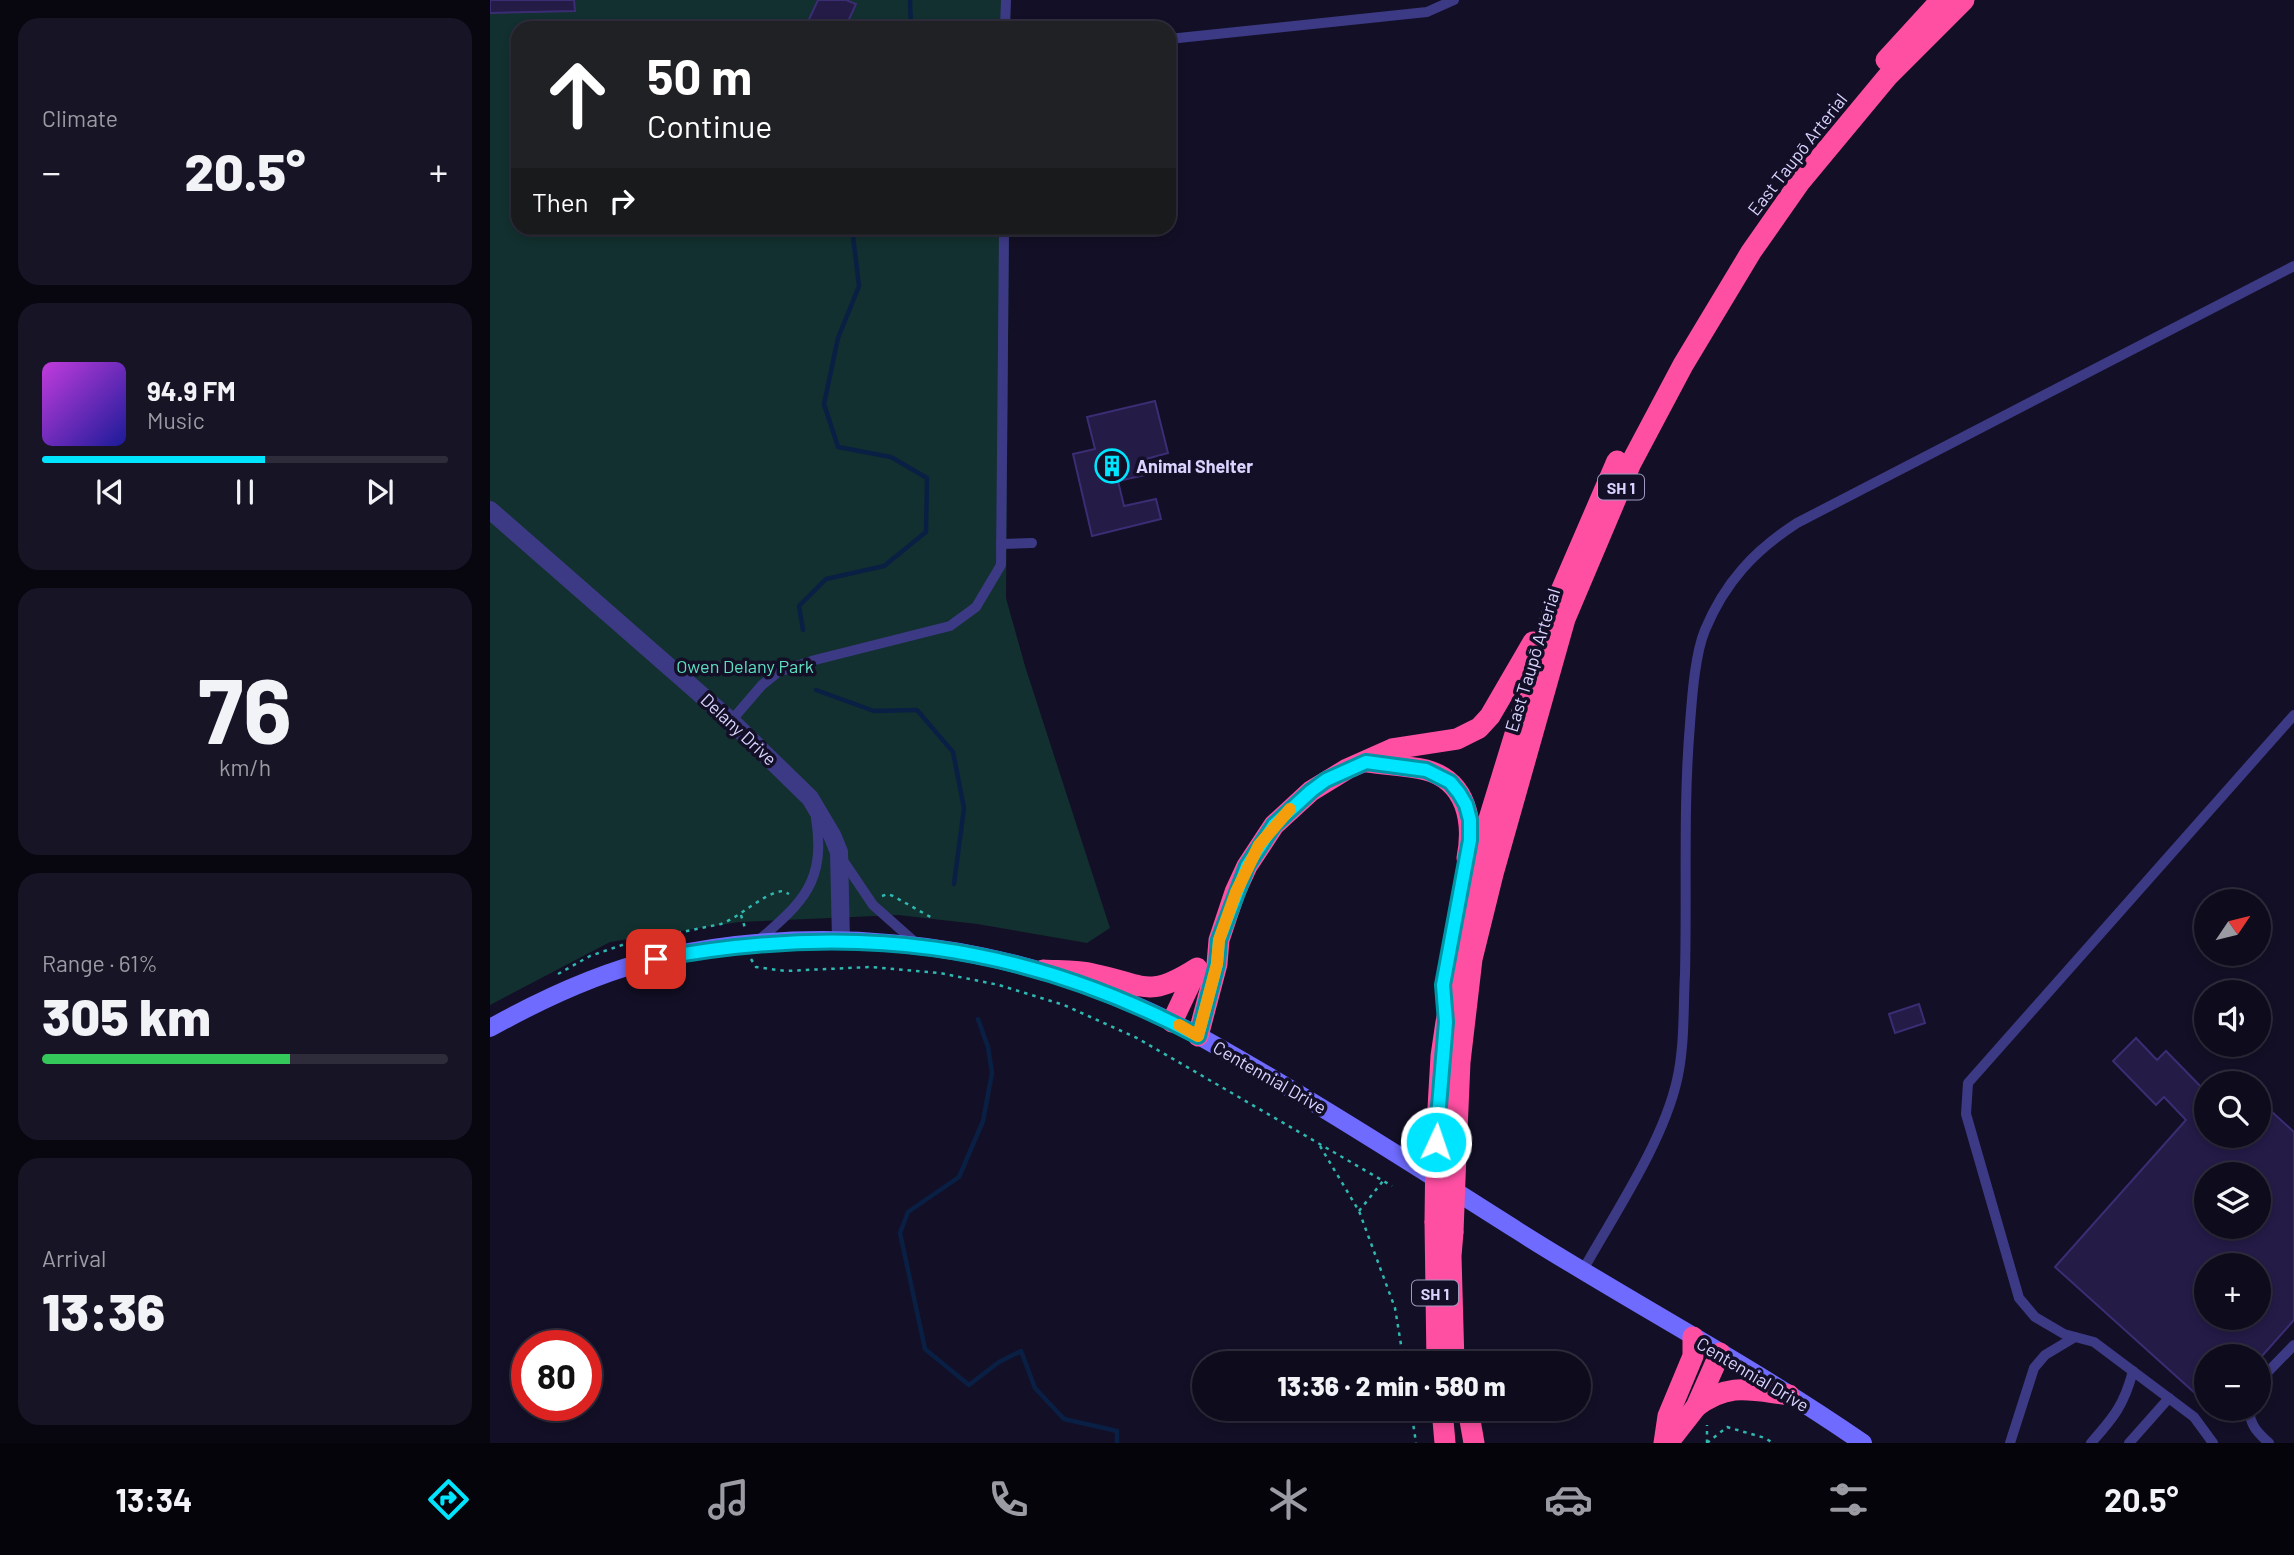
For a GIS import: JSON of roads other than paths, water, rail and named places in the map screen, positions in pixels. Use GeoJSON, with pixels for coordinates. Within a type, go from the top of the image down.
{"type":"FeatureCollection","features":[{"type":"Feature","properties":{"kind":"highway","name":"East Taupō Arterial"},"geometry":{"type":"LineString","coordinates":[[1454,1351],[1451,1256],[1444,1227],[1436,1142],[1446,1022],[1484,835],[1553,607],[1633,428],[1718,280],[1853,97],[1941,0]]}},
{"type":"Feature","properties":{"kind":"highway","name":"East Taupō Arterial"},"geometry":{"type":"LineString","coordinates":[[1438,1351],[1444,1227],[1455,1153],[1460,1062],[1472,959],[1493,874],[1565,619],[1631,463],[1683,365],[1744,263],[1800,182],[1888,76],[1964,0]]}},
{"type":"Feature","properties":{"kind":"highway"},"geometry":{"type":"LineString","coordinates":[[1198,1036],[1217,964],[1219,940],[1247,866],[1274,825],[1326,780],[1392,749],[1457,739],[1479,728],[1490,716],[1553,607]]}},
{"type":"Feature","properties":{"kind":"highway"},"geometry":{"type":"LineString","coordinates":[[1366,762],[1419,769],[1440,775],[1450,782],[1466,805],[1470,820],[1470,840],[1443,985],[1446,1022]]}},
{"type":"Feature","properties":{"kind":"highway"},"geometry":{"type":"LineString","coordinates":[[1172,1022],[1204,954],[1219,940]]}},
{"type":"Feature","properties":{"kind":"highway"},"geometry":{"type":"LineString","coordinates":[[1043,970],[1092,973],[1150,989],[1164,986],[1197,968]]}},
{"type":"Feature","properties":{"kind":"highway"},"geometry":{"type":"LineString","coordinates":[[1451,1256],[1461,1351]]}},
{"type":"Feature","properties":{"kind":"highway"},"geometry":{"type":"LineString","coordinates":[[1666,1443],[1668,1416],[1692,1356],[1693,1338]]}},
{"type":"Feature","properties":{"kind":"highway"},"geometry":{"type":"LineString","coordinates":[[1696,1407],[1720,1353]]}},
{"type":"Feature","properties":{"kind":"highway"},"geometry":{"type":"LineString","coordinates":[[1666,1443],[1696,1407],[1711,1395],[1738,1389],[1789,1395]]}},
{"type":"Feature","properties":{"kind":"highway"},"geometry":{"type":"LineString","coordinates":[[1442,1421],[1445,1443]]}},
{"type":"Feature","properties":{"kind":"highway"},"geometry":{"type":"LineString","coordinates":[[1460,1421],[1463,1443]]}},
{"type":"Feature","properties":{"kind":"highway"},"geometry":{"type":"LineString","coordinates":[[1470,1421],[1474,1443]]}},
{"type":"Feature","properties":{"kind":"main road","name":"Centennial Drive"},"geometry":{"type":"LineString","coordinates":[[490,1028],[552,997],[656,959],[752,944],[841,940],[919,946],[1043,970],[1122,999],[1172,1022],[1330,1112],[1863,1443]]}},
{"type":"Feature","properties":{"kind":"street","name":"Delany Drive"},"geometry":{"type":"LineString","coordinates":[[490,510],[731,721],[810,798],[839,852],[841,940]]}},
{"type":"Feature","properties":{"kind":"lane"},"geometry":{"type":"LineString","coordinates":[[1005,21],[1006,0]]}},
{"type":"Feature","properties":{"kind":"lane"},"geometry":{"type":"LineString","coordinates":[[1176,38],[1427,12],[1454,0]]}},
{"type":"Feature","properties":{"kind":"lane"},"geometry":{"type":"LineString","coordinates":[[731,721],[762,685],[778,672],[950,626],[976,607],[1001,565],[1004,235]]}},
{"type":"Feature","properties":{"kind":"lane"},"geometry":{"type":"LineString","coordinates":[[1583,1270],[1659,1134],[1677,1079],[1682,1046],[1686,905],[1685,786],[1693,694],[1703,633],[1727,588],[1750,558],[1797,523],[2294,266]]}},
{"type":"Feature","properties":{"kind":"lane"},"geometry":{"type":"LineString","coordinates":[[1001,544],[1032,543]]}},
{"type":"Feature","properties":{"kind":"lane"},"geometry":{"type":"LineString","coordinates":[[2213,1443],[2194,1417],[2133,1371],[2094,1342],[2064,1334],[2035,1317],[2019,1298],[1966,1114],[1968,1083],[2294,715]]}},
{"type":"Feature","properties":{"kind":"lane"},"geometry":{"type":"LineString","coordinates":[[752,944],[799,903],[816,871],[819,839],[817,818],[810,798]]}},
{"type":"Feature","properties":{"kind":"lane"},"geometry":{"type":"LineString","coordinates":[[839,852],[850,874],[873,905],[919,946]]}},
{"type":"Feature","properties":{"kind":"lane"},"geometry":{"type":"LineString","coordinates":[[2010,1443],[2034,1368],[2045,1355],[2075,1337]]}},
{"type":"Feature","properties":{"kind":"lane"},"geometry":{"type":"LineString","coordinates":[[2271,1369],[2294,1345]]}},
{"type":"Feature","properties":{"kind":"lane"},"geometry":{"type":"LineString","coordinates":[[2091,1443],[2126,1398],[2133,1371]]}},
{"type":"Feature","properties":{"kind":"lane"},"geometry":{"type":"LineString","coordinates":[[2129,1443],[2169,1398]]}},
{"type":"Feature","properties":{"kind":"lane"},"geometry":{"type":"LineString","coordinates":[[2250,1421],[2269,1443]]}},
{"type":"Feature","properties":{"kind":"waterway"},"geometry":{"type":"LineString","coordinates":[[910,0],[911,21]]}},
{"type":"Feature","properties":{"kind":"waterway"},"geometry":{"type":"LineString","coordinates":[[803,630],[799,606],[826,579],[884,566],[926,532],[927,478],[891,457],[838,447],[824,404],[838,338],[859,286],[853,235]]}},
{"type":"Feature","properties":{"kind":"waterway"},"geometry":{"type":"LineString","coordinates":[[816,690],[874,711],[917,710],[953,752],[964,808],[954,884]]}},
{"type":"Feature","properties":{"kind":"waterway"},"geometry":{"type":"LineString","coordinates":[[978,1019],[988,1047],[992,1073],[983,1121],[959,1177],[908,1212],[900,1233],[925,1349],[969,1385],[999,1362],[1021,1351],[1035,1388],[1064,1419],[1117,1431],[1117,1443]]}},
{"type":"Feature","properties":{"kind":"place","name":"Animal Shelter"},"geometry":{"type":"Point","coordinates":[1112,466]}},
{"type":"Feature","properties":{"kind":"park label","name":"Owen Delany Park"},"geometry":{"type":"Point","coordinates":[745,666]}}]}
